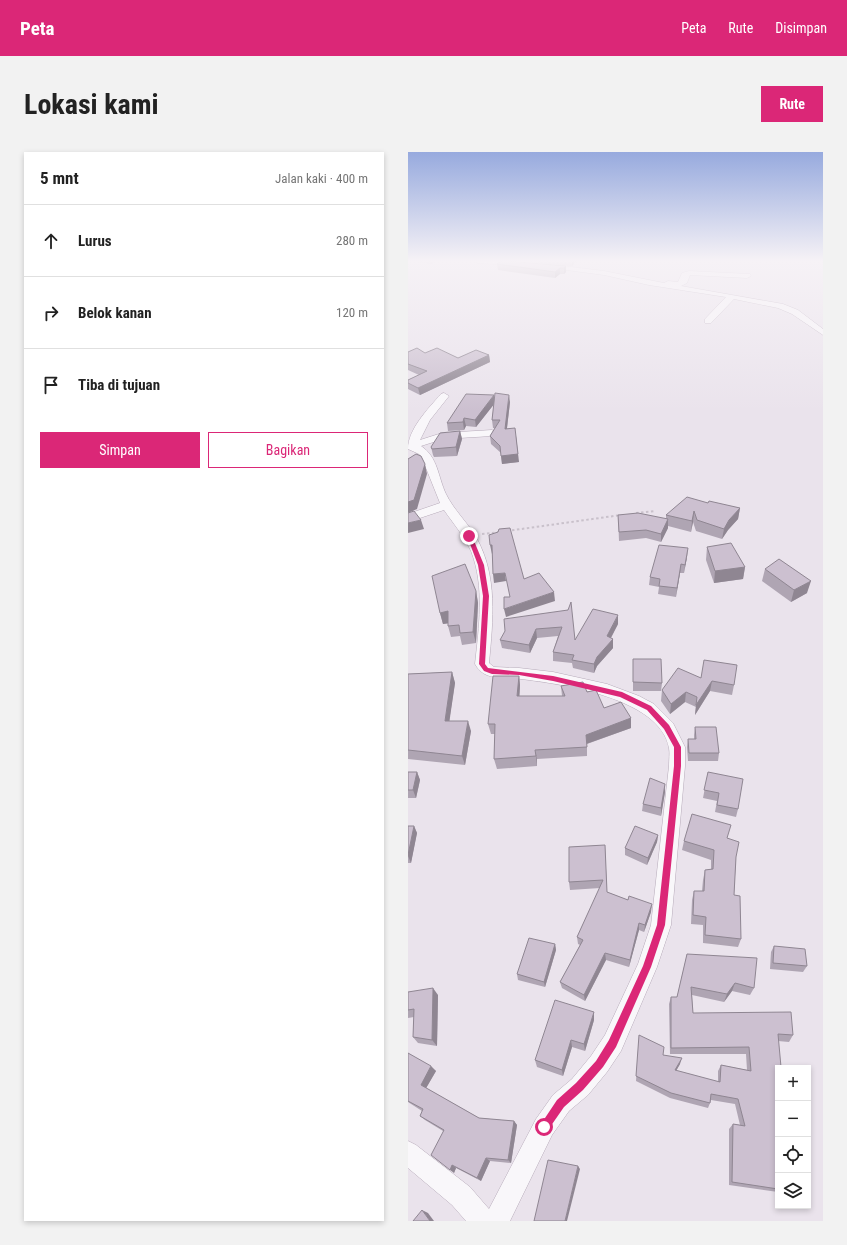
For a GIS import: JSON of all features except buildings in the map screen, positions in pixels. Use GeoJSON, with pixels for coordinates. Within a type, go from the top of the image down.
{"type":"FeatureCollection","features":[{"type":"Feature","properties":{"kind":"street"},"geometry":{"type":"LineString","coordinates":[[708,321],[718,311]]}},
{"type":"Feature","properties":{"kind":"street"},"geometry":{"type":"LineString","coordinates":[[792,311],[823,333]]}},
{"type":"Feature","properties":{"kind":"street"},"geometry":{"type":"LineString","coordinates":[[415,448],[425,418],[444,396]]}},
{"type":"Feature","properties":{"kind":"street"},"geometry":{"type":"LineString","coordinates":[[415,448],[442,436],[492,433]]}},
{"type":"Feature","properties":{"kind":"street"},"geometry":{"type":"LineString","coordinates":[[415,448],[440,440],[442,436]]}},
{"type":"Feature","properties":{"kind":"street"},"geometry":{"type":"LineString","coordinates":[[415,448],[431,462],[440,492],[446,505],[469,536],[481,565],[486,596],[482,664],[486,669],[492,672],[519,673],[553,678],[622,694],[649,708],[667,727],[677,747],[678,766],[661,925],[647,967],[613,1044],[580,1087],[561,1103],[544,1127],[497,1221]]}},
{"type":"Feature","properties":{"kind":"street"},"geometry":{"type":"LineString","coordinates":[[408,518],[446,505]]}},
{"type":"Feature","properties":{"kind":"street"},"geometry":{"type":"LineString","coordinates":[[408,1153],[461,1196],[484,1221]]}},
{"type":"Feature","properties":{"kind":"path"},"geometry":{"type":"LineString","coordinates":[[632,514],[655,511]]}},
{"type":"Feature","properties":{"kind":"path"},"geometry":{"type":"LineString","coordinates":[[469,536],[624,515]]}},
{"type":"Feature","properties":{"kind":"route"},"geometry":{"type":"LineString","coordinates":[[469,536],[475,547],[481,565],[486,596],[482,664],[486,669],[492,672],[519,673],[553,678],[622,694],[649,708],[667,727],[677,747],[678,766],[661,925],[647,967],[613,1044],[580,1087],[561,1103],[544,1127]]}}]}
